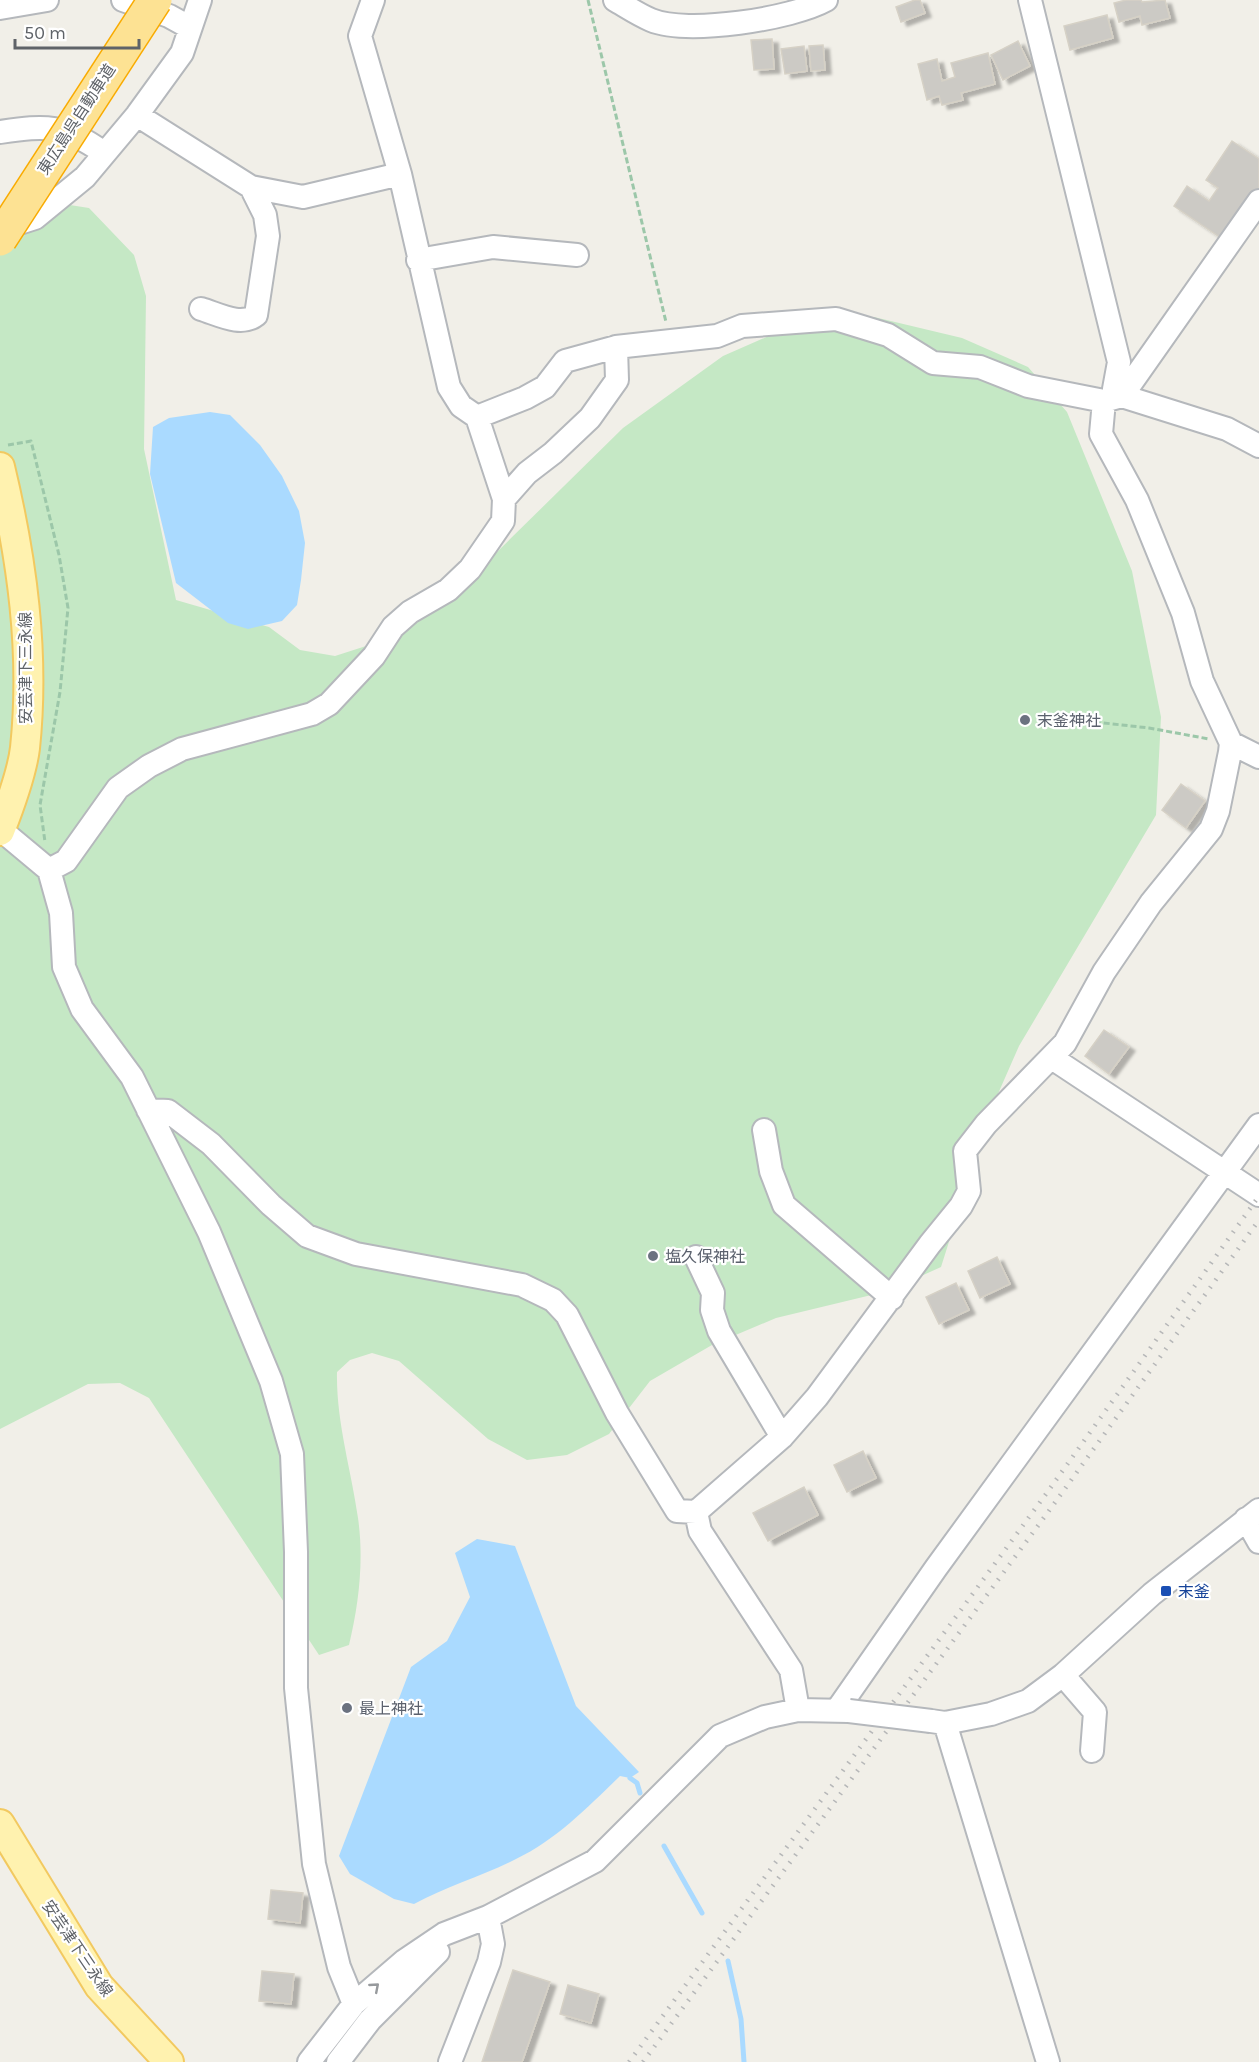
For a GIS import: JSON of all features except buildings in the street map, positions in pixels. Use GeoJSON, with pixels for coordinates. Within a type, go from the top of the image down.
{"type":"FeatureCollection","features":[{"type":"Feature","properties":{"kind":"highway"},"geometry":{"type":"LineString","coordinates":[[99,82],[147,0]]}},
{"type":"Feature","properties":{"kind":"highway","name":"東広島呉自動車道"},"geometry":{"type":"LineString","coordinates":[[0,239],[99,82],[154,0]]}},
{"type":"Feature","properties":{"kind":"main road","name":"安芸津下三永線"},"geometry":{"type":"LineString","coordinates":[[0,467],[17,536],[28,633],[25,750],[0,831]]}},
{"type":"Feature","properties":{"kind":"main road","name":"安芸津下三永線"},"geometry":{"type":"LineString","coordinates":[[0,1824],[99,1986],[169,2062]]}},
{"type":"Feature","properties":{"kind":"street"},"geometry":{"type":"LineString","coordinates":[[0,8],[47,0]]}},
{"type":"Feature","properties":{"kind":"street"},"geometry":{"type":"LineString","coordinates":[[123,0],[169,16],[189,27]]}},
{"type":"Feature","properties":{"kind":"street"},"geometry":{"type":"LineString","coordinates":[[0,230],[35,218],[85,177],[137,115],[182,53],[200,0]]}},
{"type":"Feature","properties":{"kind":"street"},"geometry":{"type":"LineString","coordinates":[[50,870],[66,861],[118,788],[149,766],[182,749],[312,714],[328,704],[374,656],[393,627],[410,612],[448,590],[470,569],[503,521],[504,499],[477,417],[461,405],[449,387],[400,174],[360,36],[373,0]]}},
{"type":"Feature","properties":{"kind":"street"},"geometry":{"type":"LineString","coordinates":[[615,0],[652,21],[671,24],[772,19],[811,8],[826,0]]}},
{"type":"Feature","properties":{"kind":"street"},"geometry":{"type":"LineString","coordinates":[[148,1110],[168,1111],[211,1144],[271,1204],[307,1236],[356,1254],[522,1285],[553,1300],[567,1316],[617,1413],[677,1511],[696,1512],[783,1437],[817,1397],[969,1191],[965,1151],[986,1124],[1065,1043],[1111,962],[1151,903],[1211,829],[1218,811],[1231,743],[1202,681],[1182,613],[1137,500],[1101,434],[1113,399],[1119,362],[1030,0]]}},
{"type":"Feature","properties":{"kind":"street"},"geometry":{"type":"LineString","coordinates":[[137,115],[250,187],[303,197],[400,174]]}},
{"type":"Feature","properties":{"kind":"street"},"geometry":{"type":"LineString","coordinates":[[3,134],[44,126],[64,129],[104,153]]}},
{"type":"Feature","properties":{"kind":"street"},"geometry":{"type":"LineString","coordinates":[[201,309],[241,321],[249,320],[256,315],[268,236],[265,215],[250,187]]}},
{"type":"Feature","properties":{"kind":"street"},"geometry":{"type":"LineString","coordinates":[[1113,399],[1259,201]]}},
{"type":"Feature","properties":{"kind":"street"},"geometry":{"type":"LineString","coordinates":[[418,260],[493,247],[577,255]]}},
{"type":"Feature","properties":{"kind":"street"},"geometry":{"type":"LineString","coordinates":[[477,417],[525,398],[545,387],[565,361],[615,347],[717,336],[742,326],[836,320],[888,335],[933,363],[980,367],[1028,386],[1113,399],[1227,429],[1259,446]]}},
{"type":"Feature","properties":{"kind":"street"},"geometry":{"type":"LineString","coordinates":[[504,499],[527,473],[560,447],[590,418],[617,380],[615,347]]}},
{"type":"Feature","properties":{"kind":"street"},"geometry":{"type":"LineString","coordinates":[[1231,743],[1259,757]]}},
{"type":"Feature","properties":{"kind":"street"},"geometry":{"type":"LineString","coordinates":[[0,831],[50,870],[61,913],[64,967],[82,1009],[132,1077],[218,1253],[271,1381],[292,1454],[296,1552],[296,1688],[314,1864],[339,1968],[354,2004]]}},
{"type":"Feature","properties":{"kind":"street"},"geometry":{"type":"LineString","coordinates":[[1052,1058],[1259,1195]]}},
{"type":"Feature","properties":{"kind":"street"},"geometry":{"type":"LineString","coordinates":[[843,1711],[936,1568],[1229,1174],[1259,1125]]}},
{"type":"Feature","properties":{"kind":"street"},"geometry":{"type":"LineString","coordinates":[[764,1130],[771,1172],[784,1205],[892,1298]]}},
{"type":"Feature","properties":{"kind":"street"},"geometry":{"type":"LineString","coordinates":[[696,1257],[713,1293],[712,1310],[719,1331],[783,1437]]}},
{"type":"Feature","properties":{"kind":"street"},"geometry":{"type":"LineString","coordinates":[[696,1512],[700,1531],[791,1670],[798,1710]]}},
{"type":"Feature","properties":{"kind":"street"},"geometry":{"type":"LineString","coordinates":[[309,2062],[354,2004],[404,1961],[444,1934],[488,1917],[595,1862],[720,1736],[765,1717],[798,1710],[843,1711],[938,1722],[991,1714],[1028,1701],[1063,1675],[1152,1594],[1252,1515],[1259,1542]]}},
{"type":"Feature","properties":{"kind":"street"},"geometry":{"type":"LineString","coordinates":[[1063,1675],[1095,1712],[1092,1751]]}},
{"type":"Feature","properties":{"kind":"street"},"geometry":{"type":"LineString","coordinates":[[938,1722],[1048,2062]]}},
{"type":"Feature","properties":{"kind":"street"},"geometry":{"type":"LineString","coordinates":[[338,2062],[370,2020],[434,1954],[488,1917]]}},
{"type":"Feature","properties":{"kind":"street"},"geometry":{"type":"LineString","coordinates":[[450,2062],[489,1962],[493,1944],[488,1917]]}},
{"type":"Feature","properties":{"kind":"path"},"geometry":{"type":"LineString","coordinates":[[588,0],[671,341]]}},
{"type":"Feature","properties":{"kind":"path"},"geometry":{"type":"LineString","coordinates":[[1050,717],[1149,728],[1231,743]]}},
{"type":"Feature","properties":{"kind":"green space"},"geometry":{"type":"Polygon","coordinates":[[[57,203],[89,208],[134,255],[146,296],[144,449],[176,600],[269,627],[300,650],[335,656],[394,637],[442,606],[623,428],[723,356],[787,328],[874,317],[962,338],[1028,367],[1067,412],[1132,571],[1161,717],[1156,815],[1019,1046],[990,1112],[941,1267],[888,1291],[776,1318],[712,1345],[650,1381],[609,1434],[567,1455],[527,1460],[488,1439],[399,1361],[372,1353],[350,1360],[337,1372],[337,1390],[341,1427],[360,1534],[358,1598],[349,1645],[319,1655],[149,1398],[120,1383],[88,1384],[0,1429],[0,214],[57,203]]]}},
{"type":"Feature","properties":{"kind":"water"},"geometry":{"type":"Polygon","coordinates":[[[210,412],[230,415],[260,445],[282,476],[299,511],[305,543],[301,580],[297,605],[282,621],[248,629],[228,623],[176,583],[150,474],[153,427],[169,418],[210,412]]]}},
{"type":"Feature","properties":{"kind":"water"},"geometry":{"type":"Polygon","coordinates":[[[477,1539],[515,1546],[576,1706],[639,1772],[630,1778],[620,1776],[571,1822],[531,1851],[414,1904],[394,1899],[350,1874],[339,1856],[411,1667],[447,1641],[470,1597],[455,1553],[477,1539]]]}},
{"type":"Feature","properties":{"kind":"waterway"},"geometry":{"type":"LineString","coordinates":[[630,1778],[637,1783],[640,1793]]}},
{"type":"Feature","properties":{"kind":"waterway"},"geometry":{"type":"LineString","coordinates":[[664,1846],[702,1913]]}},
{"type":"Feature","properties":{"kind":"waterway"},"geometry":{"type":"LineString","coordinates":[[728,1961],[741,2019],[744,2062]]}},
{"type":"Feature","properties":{"kind":"railway"},"geometry":{"type":"LineString","coordinates":[[629,2062],[1046,1494],[1259,1196]]}},
{"type":"Feature","properties":{"kind":"railway"},"geometry":{"type":"LineString","coordinates":[[643,2062],[1051,1508],[1259,1220]]}},
{"type":"Feature","properties":{"kind":"place","name":"末釜神社"},"geometry":{"type":"Point","coordinates":[1025,720]}},
{"type":"Feature","properties":{"kind":"place","name":"塩久保神社"},"geometry":{"type":"Point","coordinates":[653,1256]}},
{"type":"Feature","properties":{"kind":"place","name":"末釜"},"geometry":{"type":"Point","coordinates":[1166,1591]}},
{"type":"Feature","properties":{"kind":"place","name":"最上神社"},"geometry":{"type":"Point","coordinates":[347,1708]}}]}
